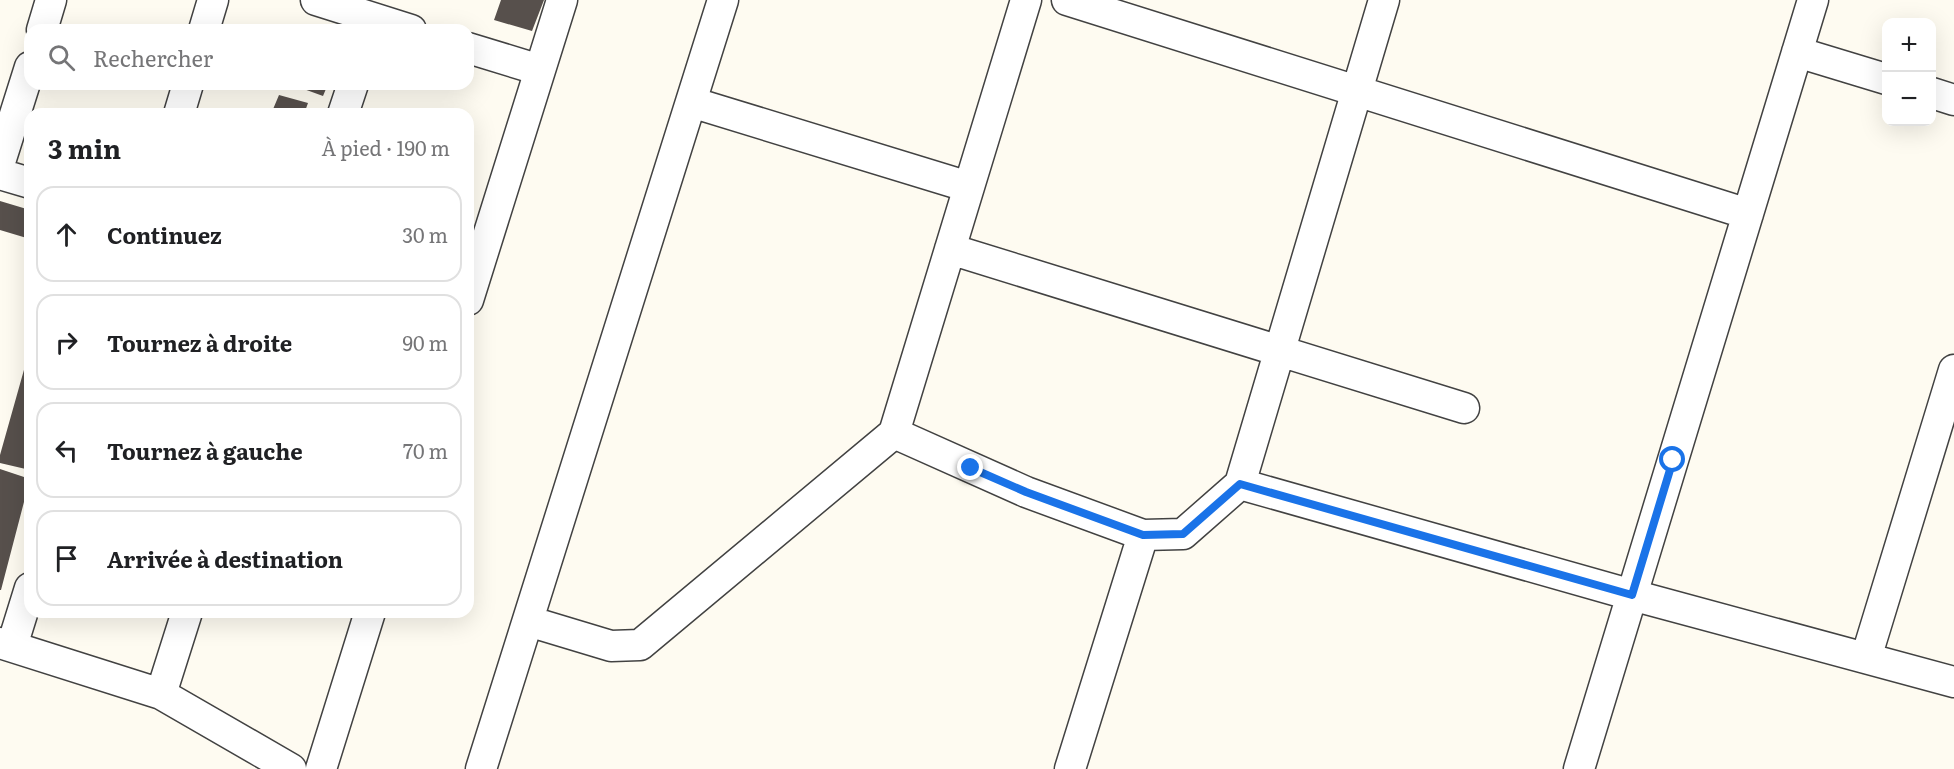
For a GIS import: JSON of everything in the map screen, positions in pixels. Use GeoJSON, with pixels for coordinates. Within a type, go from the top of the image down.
{"type":"FeatureCollection","features":[{"type":"Feature","properties":{"kind":"street"},"geometry":{"type":"LineString","coordinates":[[44,24],[51,0]]}},
{"type":"Feature","properties":{"kind":"street"},"geometry":{"type":"LineString","coordinates":[[206,24],[213,0]]}},
{"type":"Feature","properties":{"kind":"street"},"geometry":{"type":"LineString","coordinates":[[316,0],[372,24]]}},
{"type":"Feature","properties":{"kind":"street"},"geometry":{"type":"LineString","coordinates":[[474,281],[562,0]]}},
{"type":"Feature","properties":{"kind":"street"},"geometry":{"type":"LineString","coordinates":[[481,769],[723,0]]}},
{"type":"Feature","properties":{"kind":"street"},"geometry":{"type":"LineString","coordinates":[[528,621],[611,646],[640,645],[894,433],[1026,0]]}},
{"type":"Feature","properties":{"kind":"street"},"geometry":{"type":"LineString","coordinates":[[1067,0],[1749,214]]}},
{"type":"Feature","properties":{"kind":"street"},"geometry":{"type":"LineString","coordinates":[[894,433],[1026,492],[1143,535],[1183,534],[1240,484],[1384,0]]}},
{"type":"Feature","properties":{"kind":"street"},"geometry":{"type":"LineString","coordinates":[[1579,769],[1797,52],[1806,2]]}},
{"type":"Feature","properties":{"kind":"street"},"geometry":{"type":"LineString","coordinates":[[474,50],[540,70]]}},
{"type":"Feature","properties":{"kind":"street"},"geometry":{"type":"LineString","coordinates":[[1797,52],[1882,78]]}},
{"type":"Feature","properties":{"kind":"street"},"geometry":{"type":"LineString","coordinates":[[0,162],[24,86]]}},
{"type":"Feature","properties":{"kind":"street"},"geometry":{"type":"LineString","coordinates":[[181,108],[186,90]]}},
{"type":"Feature","properties":{"kind":"street"},"geometry":{"type":"LineString","coordinates":[[346,108],[351,90]]}},
{"type":"Feature","properties":{"kind":"street"},"geometry":{"type":"LineString","coordinates":[[1936,94],[1954,100]]}},
{"type":"Feature","properties":{"kind":"street"},"geometry":{"type":"LineString","coordinates":[[691,102],[969,188]]}},
{"type":"Feature","properties":{"kind":"street"},"geometry":{"type":"LineString","coordinates":[[0,174],[24,181]]}},
{"type":"Feature","properties":{"kind":"street"},"geometry":{"type":"LineString","coordinates":[[950,249],[1464,408]]}},
{"type":"Feature","properties":{"kind":"street"},"geometry":{"type":"LineString","coordinates":[[1866,658],[1954,370]]}},
{"type":"Feature","properties":{"kind":"street"},"geometry":{"type":"LineString","coordinates":[[1240,484],[1632,595],[1954,682]]}},
{"type":"Feature","properties":{"kind":"street"},"geometry":{"type":"LineString","coordinates":[[1070,769],[1143,535]]}},
{"type":"Feature","properties":{"kind":"street"},"geometry":{"type":"LineString","coordinates":[[24,602],[6,644],[161,694],[291,769]]}},
{"type":"Feature","properties":{"kind":"street"},"geometry":{"type":"LineString","coordinates":[[161,694],[185,618]]}},
{"type":"Feature","properties":{"kind":"street"},"geometry":{"type":"LineString","coordinates":[[321,769],[368,618]]}},
{"type":"Feature","properties":{"kind":"building"},"geometry":{"type":"Polygon","coordinates":[[[501,0],[544,0],[532,31],[494,20],[501,0]]]}},
{"type":"Feature","properties":{"kind":"building"},"geometry":{"type":"Polygon","coordinates":[[[306,90],[326,90],[323,96],[306,90]]]}},
{"type":"Feature","properties":{"kind":"building"},"geometry":{"type":"Polygon","coordinates":[[[279,95],[308,103],[306,108],[274,108],[279,95]]]}},
{"type":"Feature","properties":{"kind":"building"},"geometry":{"type":"Polygon","coordinates":[[[0,201],[24,208],[24,237],[0,230],[0,201]]]}},
{"type":"Feature","properties":{"kind":"building"},"geometry":{"type":"Polygon","coordinates":[[[24,370],[24,469],[0,463],[0,455],[24,370]]]}},
{"type":"Feature","properties":{"kind":"building"},"geometry":{"type":"Polygon","coordinates":[[[0,469],[24,477],[24,502],[0,590],[0,469]]]}},
{"type":"Feature","properties":{"kind":"route"},"geometry":{"type":"LineString","coordinates":[[971,468],[1026,492],[1143,535],[1183,534],[1240,484],[1632,595],[1673,460]]}}]}
